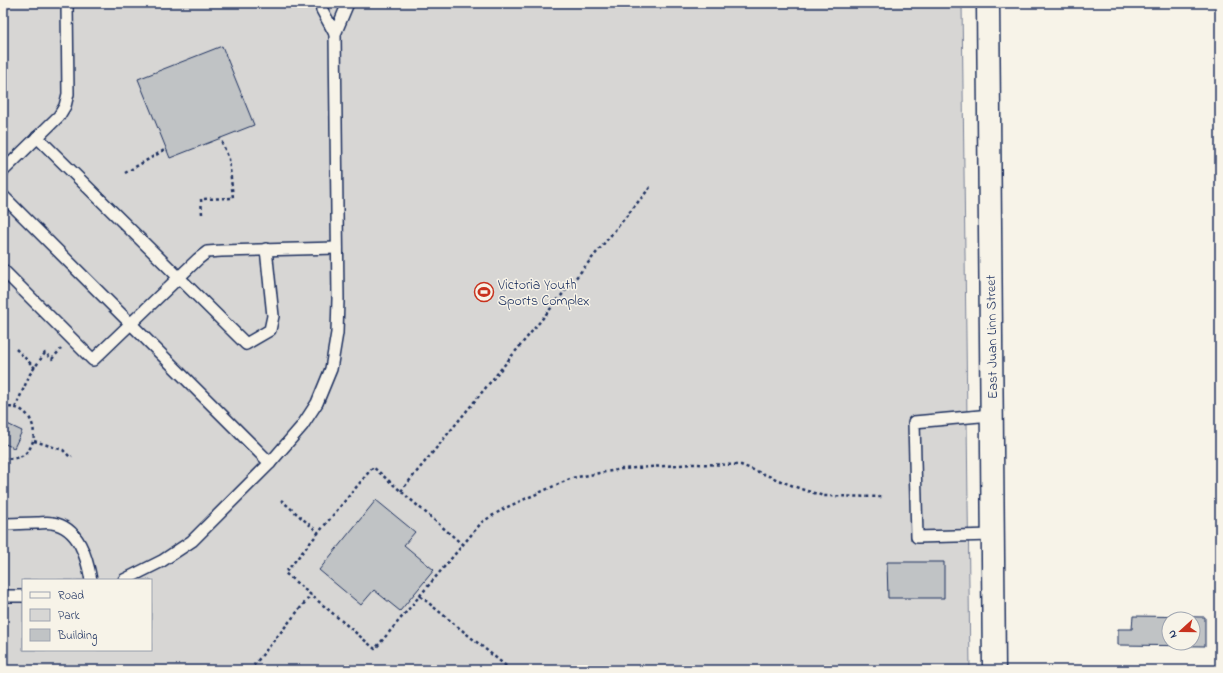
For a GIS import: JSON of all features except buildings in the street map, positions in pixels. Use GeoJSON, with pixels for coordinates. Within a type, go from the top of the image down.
{"type":"FeatureCollection","features":[{"type":"Feature","properties":{"kind":"street","name":"East Juan Linn Street"},"geometry":{"type":"LineString","coordinates":[[988,3],[994,670]]}},
{"type":"Feature","properties":{"kind":"lane"},"geometry":{"type":"LineString","coordinates":[[3,171],[59,116],[65,106],[68,94],[67,3]]}},
{"type":"Feature","properties":{"kind":"lane"},"geometry":{"type":"LineString","coordinates":[[321,3],[322,10],[335,34]]}},
{"type":"Feature","properties":{"kind":"lane"},"geometry":{"type":"LineString","coordinates":[[126,579],[162,561],[192,541],[270,463],[302,426],[317,403],[331,369],[337,333],[335,34],[348,3]]}},
{"type":"Feature","properties":{"kind":"lane"},"geometry":{"type":"LineString","coordinates":[[37,137],[246,344],[270,330],[273,316],[266,249]]}},
{"type":"Feature","properties":{"kind":"lane"},"geometry":{"type":"LineString","coordinates":[[3,196],[270,463]]}},
{"type":"Feature","properties":{"kind":"lane"},"geometry":{"type":"LineString","coordinates":[[3,270],[93,360],[207,252],[337,248]]}},
{"type":"Feature","properties":{"kind":"lane"},"geometry":{"type":"LineString","coordinates":[[992,415],[914,422],[917,537],[993,535]]}},
{"type":"Feature","properties":{"kind":"lane"},"geometry":{"type":"LineString","coordinates":[[3,524],[52,523],[62,526],[72,532],[79,541],[88,563],[92,579]]}},
{"type":"Feature","properties":{"kind":"lane"},"geometry":{"type":"LineString","coordinates":[[3,596],[22,596]]}},
{"type":"Feature","properties":{"kind":"path"},"geometry":{"type":"LineString","coordinates":[[202,214],[201,199],[233,198],[229,159],[220,138]]}},
{"type":"Feature","properties":{"kind":"path"},"geometry":{"type":"LineString","coordinates":[[125,173],[166,149]]}},
{"type":"Feature","properties":{"kind":"path"},"geometry":{"type":"LineString","coordinates":[[401,491],[652,185]]}},
{"type":"Feature","properties":{"kind":"path"},"geometry":{"type":"LineString","coordinates":[[16,349],[35,368]]}},
{"type":"Feature","properties":{"kind":"path"},"geometry":{"type":"LineString","coordinates":[[15,408],[30,374],[45,353],[52,359]]}},
{"type":"Feature","properties":{"kind":"path"},"geometry":{"type":"LineString","coordinates":[[3,408],[15,408],[22,411],[29,417],[33,424],[34,432],[34,441],[24,454],[16,458],[3,458]]}},
{"type":"Feature","properties":{"kind":"path"},"geometry":{"type":"LineString","coordinates":[[34,441],[63,450],[70,457],[72,456]]}},
{"type":"Feature","properties":{"kind":"path"},"geometry":{"type":"LineString","coordinates":[[463,545],[374,467],[284,573],[375,649],[463,545],[482,522],[505,508],[572,478],[622,469],[693,464],[741,465],[801,489],[824,496],[883,497]]}},
{"type":"Feature","properties":{"kind":"path"},"geometry":{"type":"LineString","coordinates":[[281,500],[319,533]]}},
{"type":"Feature","properties":{"kind":"path"},"geometry":{"type":"LineString","coordinates":[[250,670],[311,595]]}},
{"type":"Feature","properties":{"kind":"path"},"geometry":{"type":"LineString","coordinates":[[420,596],[511,670]]}},
{"type":"Feature","properties":{"kind":"green space","name":"Victoria Youth Sports Complex"},"geometry":{"type":"Polygon","coordinates":[[[3,3],[962,3],[970,670],[3,670],[3,3]]]}},
{"type":"Feature","properties":{"kind":"place","name":"Victoria Youth Sports Complex"},"geometry":{"type":"Point","coordinates":[484,292]}}]}
